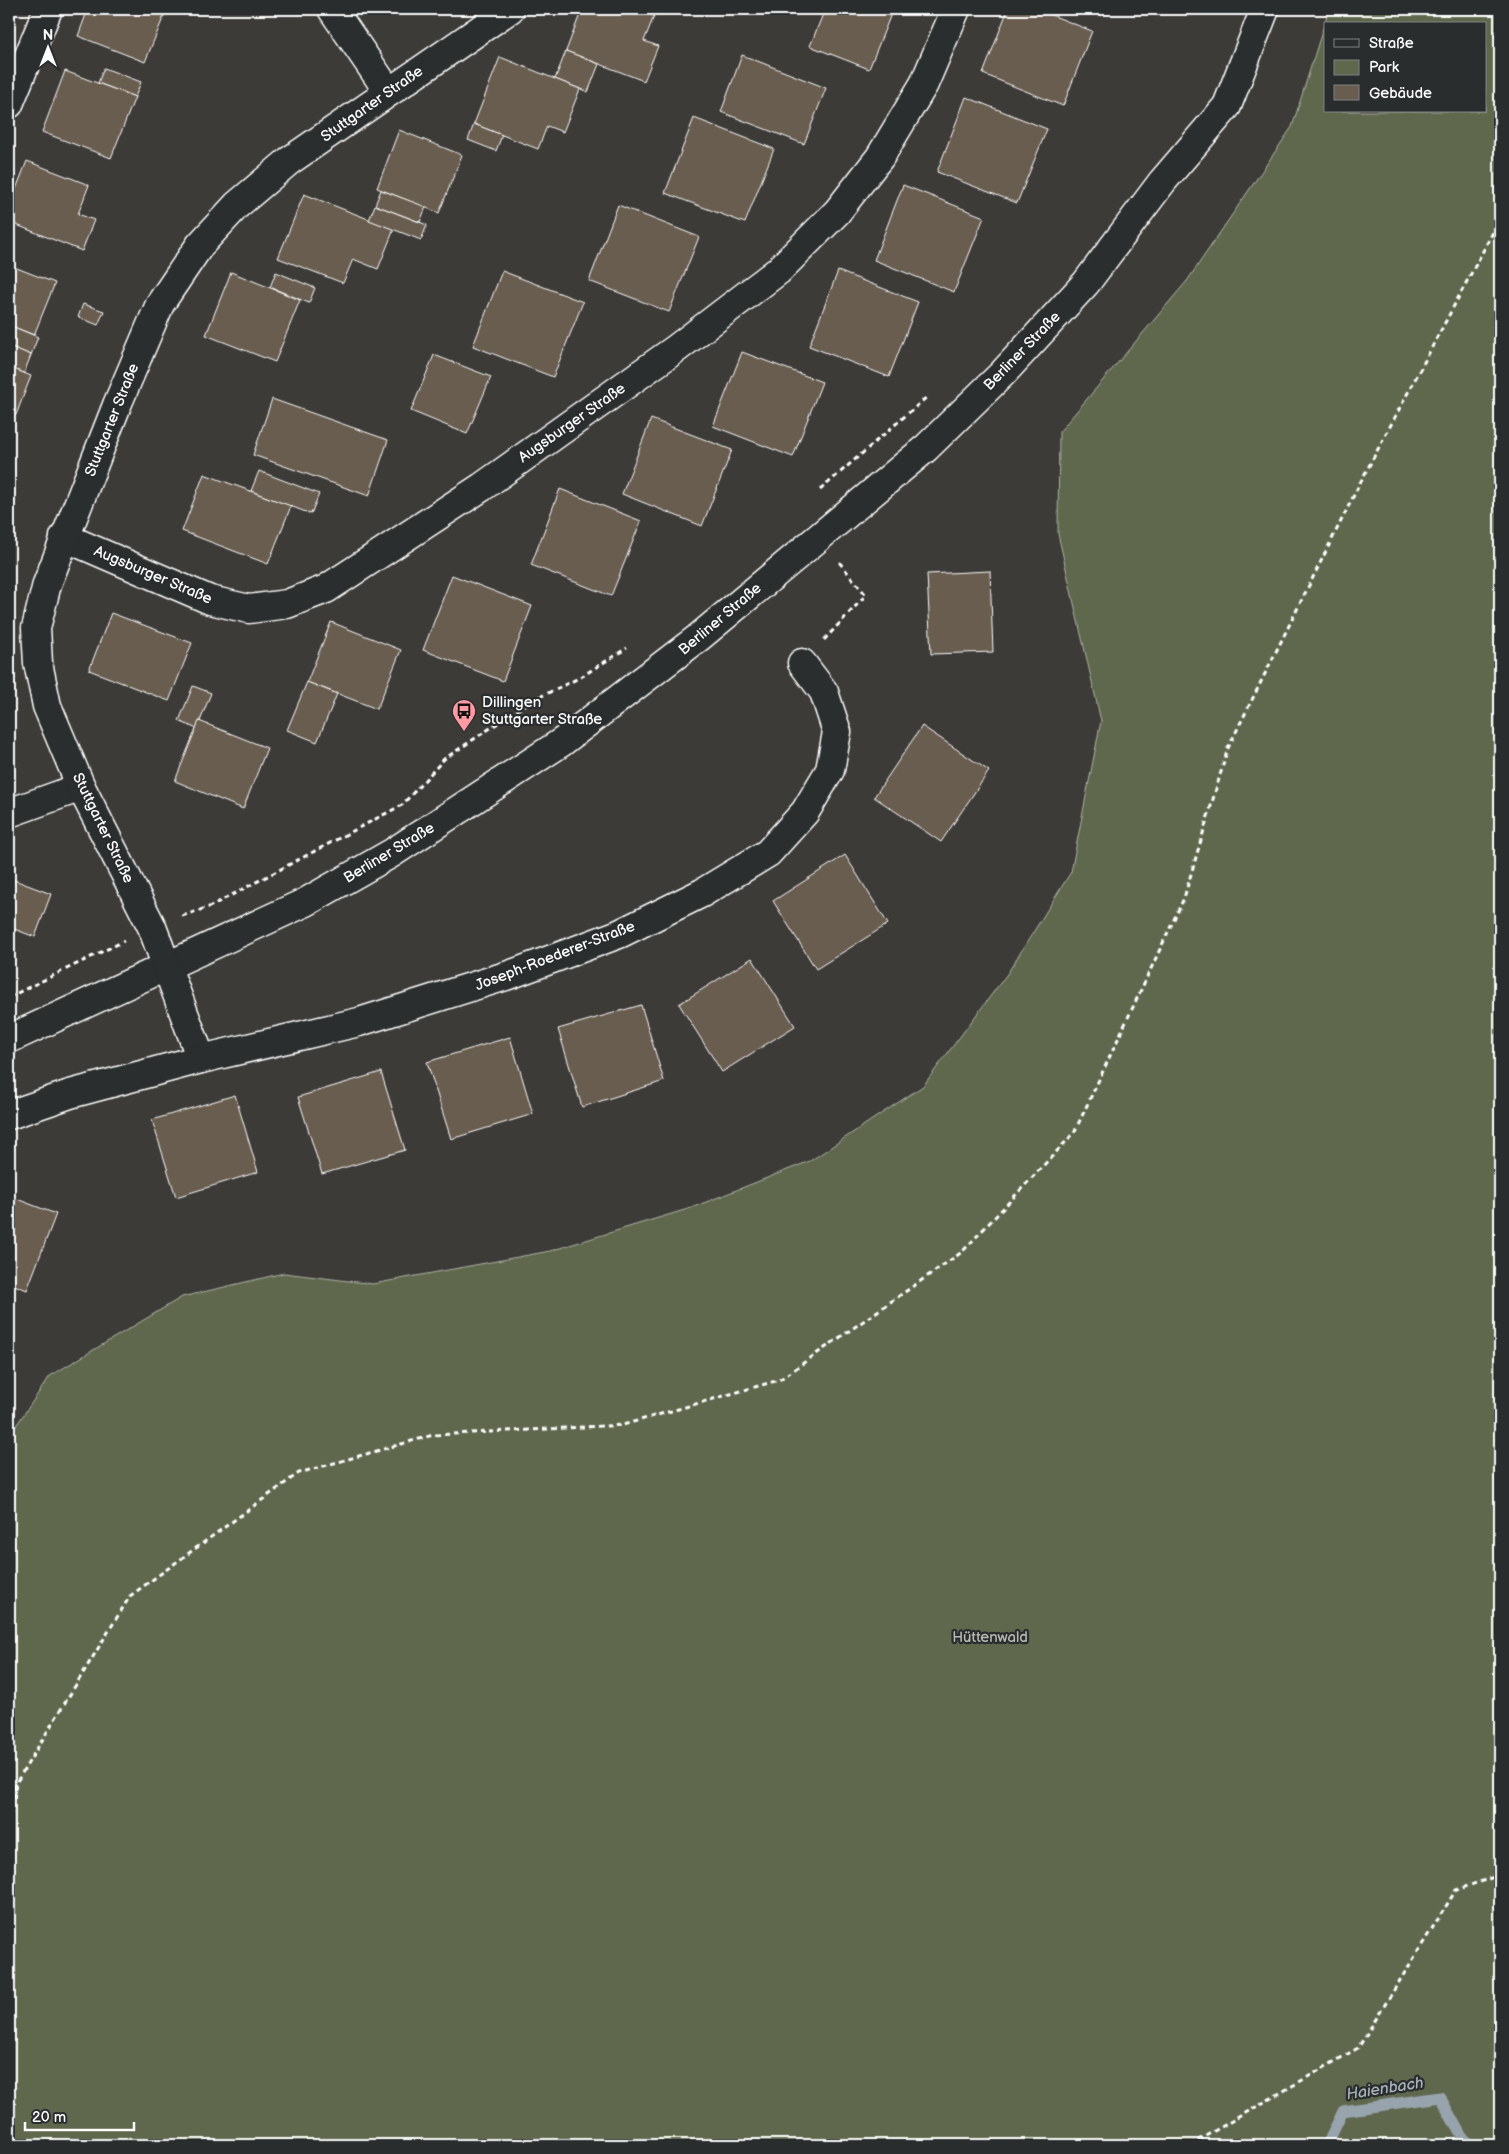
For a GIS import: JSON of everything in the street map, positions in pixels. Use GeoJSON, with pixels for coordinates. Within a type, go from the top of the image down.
{"type":"FeatureCollection","features":[{"type":"Feature","properties":{"kind":"street"},"geometry":{"type":"LineString","coordinates":[[9,104],[48,9]]}},
{"type":"Feature","properties":{"kind":"street"},"geometry":{"type":"LineString","coordinates":[[332,9],[388,91]]}},
{"type":"Feature","properties":{"kind":"street","name":"Stuttgarter Straße"},"geometry":{"type":"LineString","coordinates":[[168,966],[152,927],[81,786],[47,706],[38,663],[36,628],[47,584],[64,537],[160,304],[200,245],[237,205],[289,161],[388,91],[510,9]]}},
{"type":"Feature","properties":{"kind":"street","name":"Augsburger Straße"},"geometry":{"type":"LineString","coordinates":[[64,537],[210,600],[249,609],[287,604],[326,589],[482,487],[677,348],[778,270],[837,212],[880,157],[924,84],[956,9]]}},
{"type":"Feature","properties":{"kind":"street","name":"Berliner Straße"},"geometry":{"type":"LineString","coordinates":[[9,1039],[306,902],[392,853],[562,742],[698,638],[926,448],[1003,373],[1086,283],[1162,182],[1227,106],[1266,9]]}},
{"type":"Feature","properties":{"kind":"street","name":"Joseph-Roederer-Straße"},"geometry":{"type":"LineString","coordinates":[[9,1115],[70,1094],[201,1059],[359,1022],[512,974],[619,934],[702,893],[768,853],[806,812],[830,770],[837,732],[824,692],[802,663]]}},
{"type":"Feature","properties":{"kind":"street"},"geometry":{"type":"LineString","coordinates":[[9,812],[81,786]]}},
{"type":"Feature","properties":{"kind":"street"},"geometry":{"type":"LineString","coordinates":[[168,966],[201,1059]]}},
{"type":"Feature","properties":{"kind":"path"},"geometry":{"type":"LineString","coordinates":[[9,1826],[16,1783],[130,1596],[299,1473],[433,1435],[623,1424],[779,1380],[962,1252],[1068,1140],[1074,1133],[1184,898],[1228,748],[1360,483],[1500,219]]}},
{"type":"Feature","properties":{"kind":"path"},"geometry":{"type":"LineString","coordinates":[[820,491],[932,393]]}},
{"type":"Feature","properties":{"kind":"path"},"geometry":{"type":"LineString","coordinates":[[802,663],[866,595],[819,536]]}},
{"type":"Feature","properties":{"kind":"path"},"geometry":{"type":"LineString","coordinates":[[9,996],[152,927],[209,907],[402,805],[444,759],[531,701],[579,678],[628,647]]}},
{"type":"Feature","properties":{"kind":"path"},"geometry":{"type":"LineString","coordinates":[[1190,2145],[1358,2048],[1456,1890],[1500,1875]]}},
{"type":"Feature","properties":{"kind":"green space","name":"Hüttenwald"},"geometry":{"type":"Polygon","coordinates":[[[1329,9],[1500,9],[1500,2145],[9,2145],[9,1436],[50,1376],[182,1297],[284,1273],[373,1284],[550,1251],[691,1208],[810,1161],[923,1086],[1007,974],[1071,872],[1101,721],[1058,534],[1059,432],[1187,281],[1292,127],[1324,25],[1324,112],[1486,112],[1486,22],[1325,22],[1329,9]]]}},
{"type":"Feature","properties":{"kind":"building"},"geometry":{"type":"Polygon","coordinates":[[[88,9],[161,9],[166,11],[145,62],[78,36],[88,9]]]}},
{"type":"Feature","properties":{"kind":"building"},"geometry":{"type":"Polygon","coordinates":[[[582,9],[637,9],[654,16],[644,41],[658,46],[644,81],[566,51],[582,9]]]}},
{"type":"Feature","properties":{"kind":"building"},"geometry":{"type":"Polygon","coordinates":[[[811,9],[893,9],[869,69],[810,46],[823,14],[811,9]]]}},
{"type":"Feature","properties":{"kind":"building"},"geometry":{"type":"Polygon","coordinates":[[[1008,9],[1036,9],[1092,31],[1063,106],[983,74],[1008,9]]]}},
{"type":"Feature","properties":{"kind":"building"},"geometry":{"type":"Polygon","coordinates":[[[566,51],[599,64],[588,92],[555,79],[566,51]]]}},
{"type":"Feature","properties":{"kind":"building"},"geometry":{"type":"Polygon","coordinates":[[[742,55],[826,88],[804,144],[721,112],[742,55]]]}},
{"type":"Feature","properties":{"kind":"building"},"geometry":{"type":"Polygon","coordinates":[[[500,57],[580,89],[563,132],[547,126],[538,149],[474,124],[500,57]]]}},
{"type":"Feature","properties":{"kind":"building"},"geometry":{"type":"Polygon","coordinates":[[[104,68],[141,82],[135,97],[98,83],[104,68]]]}},
{"type":"Feature","properties":{"kind":"building"},"geometry":{"type":"Polygon","coordinates":[[[65,71],[135,97],[111,158],[42,132],[65,71]]]}},
{"type":"Feature","properties":{"kind":"building"},"geometry":{"type":"Polygon","coordinates":[[[966,97],[1047,129],[1017,203],[937,172],[966,97]]]}},
{"type":"Feature","properties":{"kind":"building"},"geometry":{"type":"Polygon","coordinates":[[[694,118],[774,149],[745,223],[665,193],[694,118]]]}},
{"type":"Feature","properties":{"kind":"building"},"geometry":{"type":"Polygon","coordinates":[[[474,124],[502,135],[496,151],[468,140],[474,124]]]}},
{"type":"Feature","properties":{"kind":"building"},"geometry":{"type":"Polygon","coordinates":[[[399,130],[462,155],[439,213],[377,188],[399,130]]]}},
{"type":"Feature","properties":{"kind":"building"},"geometry":{"type":"Polygon","coordinates":[[[27,161],[89,185],[78,214],[94,220],[82,251],[9,222],[9,207],[27,161]]]}},
{"type":"Feature","properties":{"kind":"building"},"geometry":{"type":"Polygon","coordinates":[[[903,185],[984,217],[954,292],[874,260],[903,185]]]}},
{"type":"Feature","properties":{"kind":"building"},"geometry":{"type":"Polygon","coordinates":[[[381,190],[426,207],[420,222],[375,205],[381,190]]]}},
{"type":"Feature","properties":{"kind":"building"},"geometry":{"type":"Polygon","coordinates":[[[304,194],[394,229],[378,269],[353,259],[343,283],[278,258],[304,194]]]}},
{"type":"Feature","properties":{"kind":"building"},"geometry":{"type":"Polygon","coordinates":[[[375,205],[427,225],[421,240],[369,220],[375,205]]]}},
{"type":"Feature","properties":{"kind":"building"},"geometry":{"type":"Polygon","coordinates":[[[618,205],[699,237],[669,312],[589,281],[618,205]]]}},
{"type":"Feature","properties":{"kind":"building"},"geometry":{"type":"Polygon","coordinates":[[[9,265],[55,283],[34,335],[9,325],[9,265]]]}},
{"type":"Feature","properties":{"kind":"building"},"geometry":{"type":"Polygon","coordinates":[[[502,271],[583,302],[553,377],[473,346],[502,271]]]}},
{"type":"Feature","properties":{"kind":"building"},"geometry":{"type":"Polygon","coordinates":[[[838,271],[918,302],[889,377],[809,346],[838,271]]]}},
{"type":"Feature","properties":{"kind":"building"},"geometry":{"type":"Polygon","coordinates":[[[231,272],[300,300],[275,362],[206,335],[231,272]]]}},
{"type":"Feature","properties":{"kind":"building"},"geometry":{"type":"Polygon","coordinates":[[[276,272],[315,288],[309,303],[270,287],[276,272]]]}},
{"type":"Feature","properties":{"kind":"building"},"geometry":{"type":"Polygon","coordinates":[[[83,304],[104,311],[98,325],[78,317],[83,304]]]}},
{"type":"Feature","properties":{"kind":"building"},"geometry":{"type":"Polygon","coordinates":[[[9,325],[38,337],[31,355],[9,346],[9,325]]]}},
{"type":"Feature","properties":{"kind":"building"},"geometry":{"type":"Polygon","coordinates":[[[9,346],[31,355],[24,373],[9,367],[9,346]]]}},
{"type":"Feature","properties":{"kind":"building"},"geometry":{"type":"Polygon","coordinates":[[[742,352],[822,382],[793,457],[713,426],[742,352]]]}},
{"type":"Feature","properties":{"kind":"building"},"geometry":{"type":"Polygon","coordinates":[[[434,355],[491,377],[467,434],[411,411],[434,355]]]}},
{"type":"Feature","properties":{"kind":"building"},"geometry":{"type":"Polygon","coordinates":[[[9,367],[31,376],[16,415],[9,412],[9,367]]]}},
{"type":"Feature","properties":{"kind":"building"},"geometry":{"type":"Polygon","coordinates":[[[272,399],[388,440],[369,496],[253,455],[272,399]]]}},
{"type":"Feature","properties":{"kind":"building"},"geometry":{"type":"Polygon","coordinates":[[[651,419],[732,450],[702,526],[622,494],[651,419]]]}},
{"type":"Feature","properties":{"kind":"building"},"geometry":{"type":"Polygon","coordinates":[[[259,471],[319,494],[311,514],[251,491],[259,471]]]}},
{"type":"Feature","properties":{"kind":"building"},"geometry":{"type":"Polygon","coordinates":[[[204,474],[291,506],[268,564],[182,531],[204,474]]]}},
{"type":"Feature","properties":{"kind":"building"},"geometry":{"type":"Polygon","coordinates":[[[560,489],[641,521],[611,596],[531,565],[560,489]]]}},
{"type":"Feature","properties":{"kind":"building"},"geometry":{"type":"Polygon","coordinates":[[[990,571],[993,652],[931,654],[927,574],[990,571]]]}},
{"type":"Feature","properties":{"kind":"building"},"geometry":{"type":"Polygon","coordinates":[[[452,575],[532,606],[503,681],[423,650],[452,575]]]}},
{"type":"Feature","properties":{"kind":"building"},"geometry":{"type":"Polygon","coordinates":[[[111,613],[192,643],[169,701],[89,670],[111,613]]]}},
{"type":"Feature","properties":{"kind":"building"},"geometry":{"type":"Polygon","coordinates":[[[331,622],[401,650],[377,709],[307,682],[331,622]]]}},
{"type":"Feature","properties":{"kind":"building"},"geometry":{"type":"Polygon","coordinates":[[[307,682],[337,694],[317,742],[287,730],[307,682]]]}},
{"type":"Feature","properties":{"kind":"building"},"geometry":{"type":"Polygon","coordinates":[[[193,686],[211,693],[197,729],[179,721],[193,686]]]}},
{"type":"Feature","properties":{"kind":"building"},"geometry":{"type":"Polygon","coordinates":[[[199,721],[267,748],[243,809],[175,781],[199,721]]]}},
{"type":"Feature","properties":{"kind":"building"},"geometry":{"type":"Polygon","coordinates":[[[922,726],[989,771],[941,842],[874,797],[922,726]]]}},
{"type":"Feature","properties":{"kind":"building"},"geometry":{"type":"Polygon","coordinates":[[[845,855],[888,924],[816,969],[773,901],[845,855]]]}},
{"type":"Feature","properties":{"kind":"building"},"geometry":{"type":"Polygon","coordinates":[[[9,878],[51,894],[35,937],[9,927],[9,878]]]}},
{"type":"Feature","properties":{"kind":"building"},"geometry":{"type":"Polygon","coordinates":[[[752,958],[795,1026],[722,1072],[679,1004],[752,958]]]}},
{"type":"Feature","properties":{"kind":"building"},"geometry":{"type":"Polygon","coordinates":[[[641,1005],[664,1081],[582,1107],[558,1029],[641,1005]]]}},
{"type":"Feature","properties":{"kind":"building"},"geometry":{"type":"Polygon","coordinates":[[[510,1037],[533,1114],[451,1139],[427,1062],[510,1037]]]}},
{"type":"Feature","properties":{"kind":"building"},"geometry":{"type":"Polygon","coordinates":[[[381,1072],[405,1150],[322,1174],[298,1097],[381,1072]]]}},
{"type":"Feature","properties":{"kind":"building"},"geometry":{"type":"Polygon","coordinates":[[[235,1095],[258,1172],[176,1197],[152,1120],[235,1095]]]}},
{"type":"Feature","properties":{"kind":"building"},"geometry":{"type":"Polygon","coordinates":[[[9,1196],[56,1214],[27,1290],[9,1283],[9,1196]]]}},
{"type":"Feature","properties":{"kind":"waterway","name":"Haienbach"},"geometry":{"type":"LineString","coordinates":[[1327,2145],[1343,2111],[1440,2097],[1462,2137],[1472,2145]]}},
{"type":"Feature","properties":{"kind":"place","name":"Dillingen Stuttgarter Straße"},"geometry":{"type":"Point","coordinates":[464,732]}}]}
